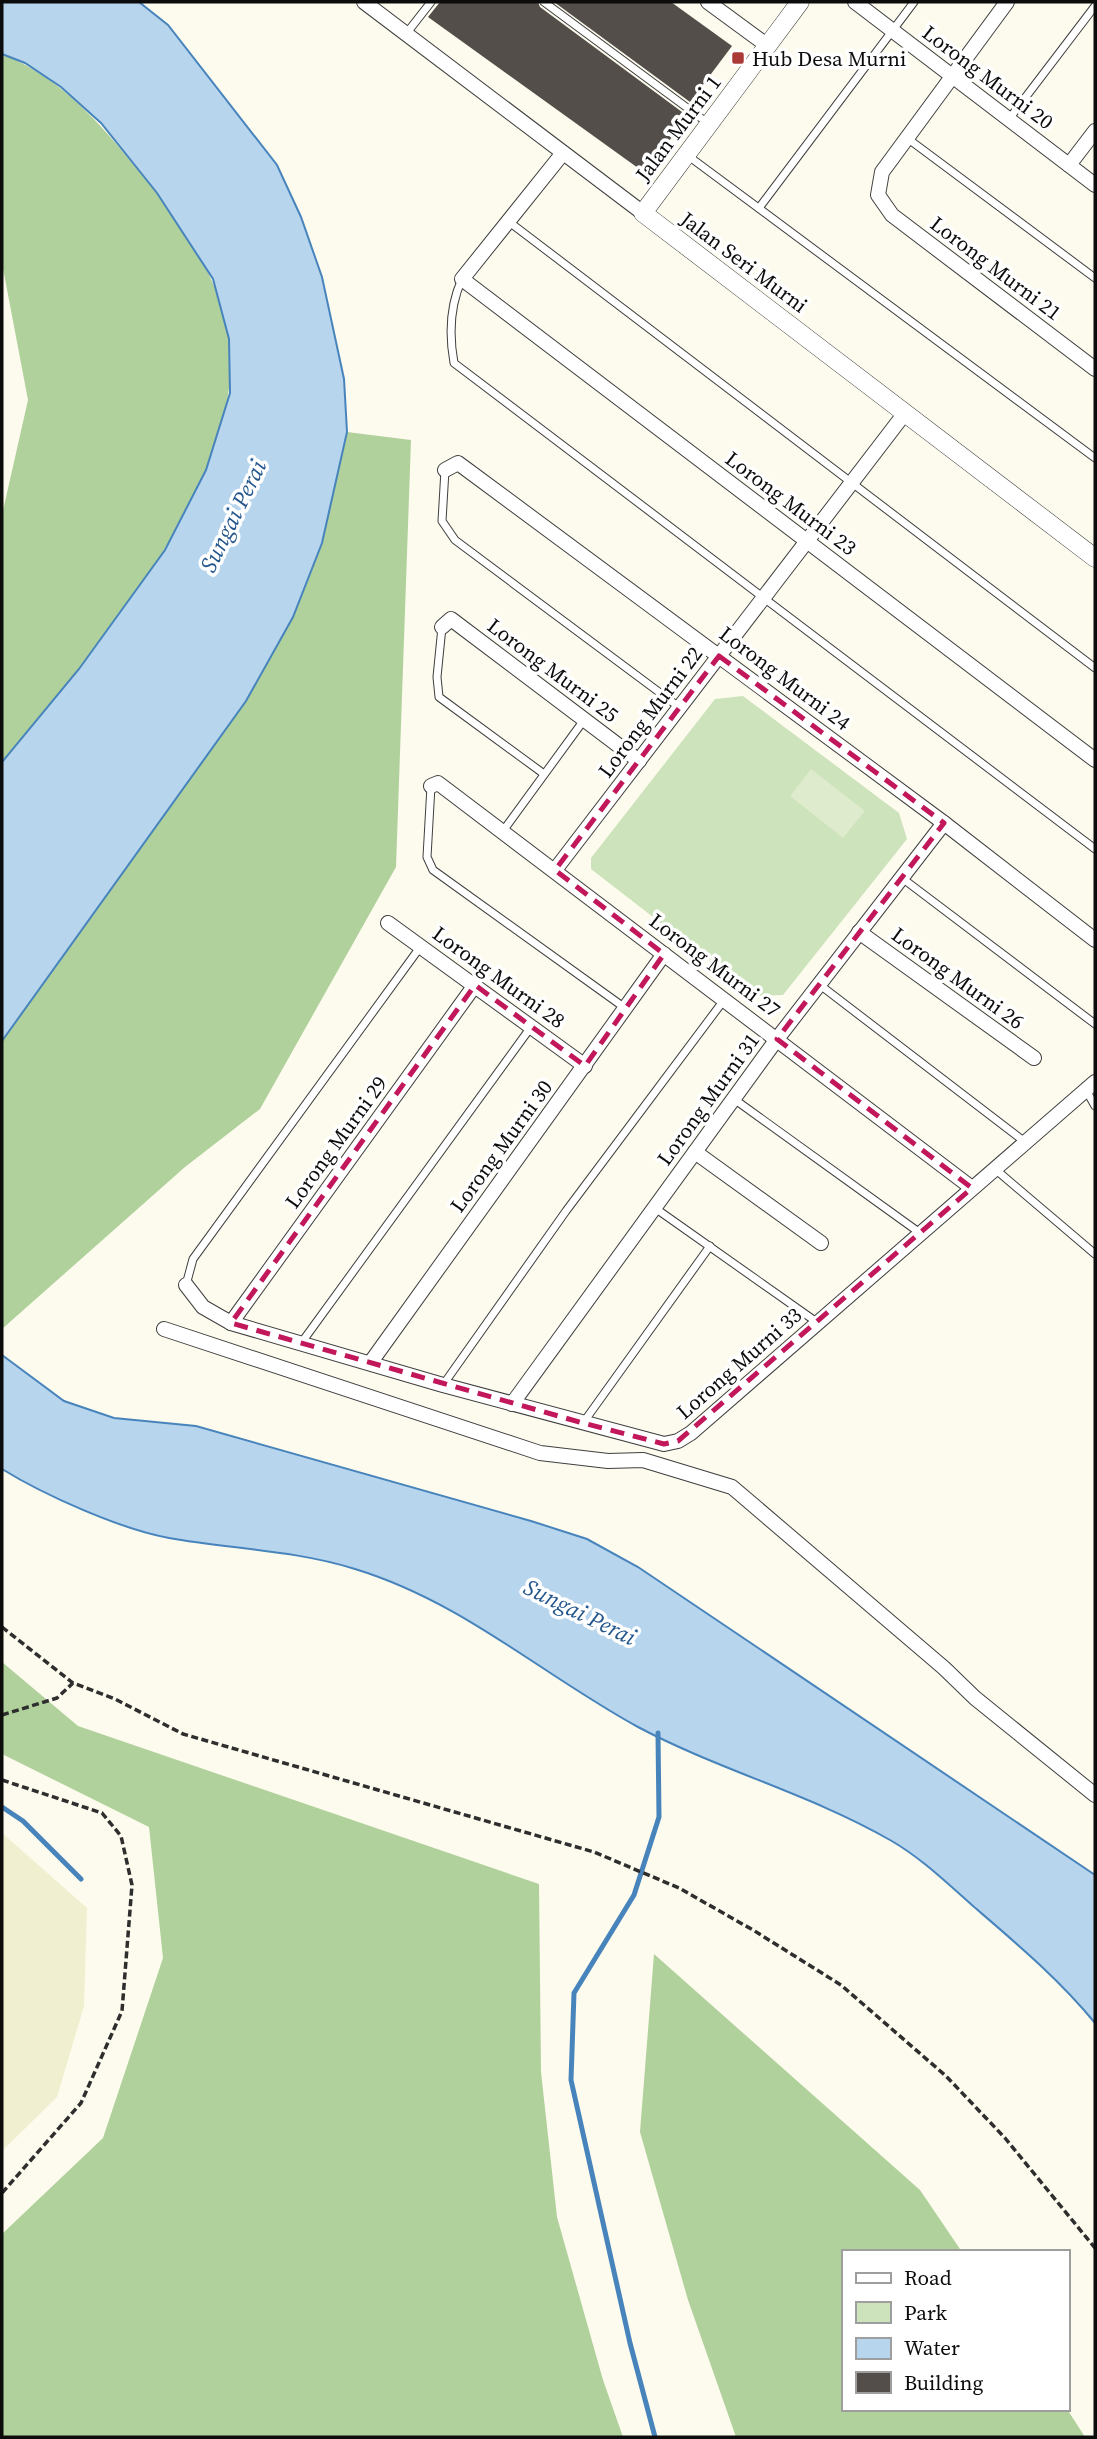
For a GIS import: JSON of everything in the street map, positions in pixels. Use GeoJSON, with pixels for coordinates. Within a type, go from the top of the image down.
{"type":"FeatureCollection","features":[{"type":"Feature","properties":{"kind":"street","name":"Jalan Seri Murni"},"geometry":{"type":"LineString","coordinates":[[364,2],[1095,558]]}},
{"type":"Feature","properties":{"kind":"street"},"geometry":{"type":"LineString","coordinates":[[708,2],[768,46]]}},
{"type":"Feature","properties":{"kind":"street","name":"Jalan Murni 1"},"geometry":{"type":"LineString","coordinates":[[643,214],[800,2]]}},
{"type":"Feature","properties":{"kind":"street","name":"Lorong Murni 20"},"geometry":{"type":"LineString","coordinates":[[855,2],[1095,185]]}},
{"type":"Feature","properties":{"kind":"street"},"geometry":{"type":"LineString","coordinates":[[907,138],[1007,2]]}},
{"type":"Feature","properties":{"kind":"street"},"geometry":{"type":"LineString","coordinates":[[1069,165],[1095,131]]}},
{"type":"Feature","properties":{"kind":"street","name":"Lorong Murni 21"},"geometry":{"type":"LineString","coordinates":[[907,138],[882,172],[878,195],[892,215],[1095,369]]}},
{"type":"Feature","properties":{"kind":"street"},"geometry":{"type":"LineString","coordinates":[[462,279],[563,153]]}},
{"type":"Feature","properties":{"kind":"street","name":"Lorong Murni 23"},"geometry":{"type":"LineString","coordinates":[[462,279],[1095,760]]}},
{"type":"Feature","properties":{"kind":"street","name":"Lorong Murni 22"},"geometry":{"type":"LineString","coordinates":[[555,870],[905,413]]}},
{"type":"Feature","properties":{"kind":"street","name":"Lorong Murni 24"},"geometry":{"type":"LineString","coordinates":[[445,470],[458,463],[944,823],[1095,940]]}},
{"type":"Feature","properties":{"kind":"street","name":"Lorong Murni 25"},"geometry":{"type":"LineString","coordinates":[[442,627],[452,619],[639,761]]}},
{"type":"Feature","properties":{"kind":"street","name":"Lorong Murni 27"},"geometry":{"type":"LineString","coordinates":[[431,786],[438,783],[503,831],[972,1188]]}},
{"type":"Feature","properties":{"kind":"street","name":"Lorong Murni 31"},"geometry":{"type":"LineString","coordinates":[[512,1404],[733,1098],[944,823]]}},
{"type":"Feature","properties":{"kind":"street","name":"Lorong Murni 28"},"geometry":{"type":"LineString","coordinates":[[388,923],[585,1066]]}},
{"type":"Feature","properties":{"kind":"street","name":"Lorong Murni 26"},"geometry":{"type":"LineString","coordinates":[[859,932],[1034,1058]]}},
{"type":"Feature","properties":{"kind":"street","name":"Lorong Murni 30"},"geometry":{"type":"LineString","coordinates":[[371,1362],[664,954]]}},
{"type":"Feature","properties":{"kind":"street","name":"Lorong Murni 29"},"geometry":{"type":"LineString","coordinates":[[231,1322],[475,985]]}},
{"type":"Feature","properties":{"kind":"street","name":"Lorong Murni 33"},"geometry":{"type":"LineString","coordinates":[[186,1285],[203,1307],[231,1322],[583,1423],[664,1444],[678,1441],[1091,1086]]}},
{"type":"Feature","properties":{"kind":"street"},"geometry":{"type":"LineString","coordinates":[[695,1152],[821,1243]]}},
{"type":"Feature","properties":{"kind":"street"},"geometry":{"type":"LineString","coordinates":[[164,1329],[540,1453],[608,1461],[643,1460],[732,1487],[944,1668],[975,1698],[1095,1795]]}},
{"type":"Feature","properties":{"kind":"lane"},"geometry":{"type":"LineString","coordinates":[[406,34],[431,2]]}},
{"type":"Feature","properties":{"kind":"lane"},"geometry":{"type":"LineString","coordinates":[[544,2],[709,125]]}},
{"type":"Feature","properties":{"kind":"lane"},"geometry":{"type":"LineString","coordinates":[[759,208],[914,2]]}},
{"type":"Feature","properties":{"kind":"lane"},"geometry":{"type":"LineString","coordinates":[[1009,119],[1095,6]]}},
{"type":"Feature","properties":{"kind":"lane"},"geometry":{"type":"LineString","coordinates":[[907,138],[1095,278]]}},
{"type":"Feature","properties":{"kind":"lane"},"geometry":{"type":"LineString","coordinates":[[687,155],[1095,458]]}},
{"type":"Feature","properties":{"kind":"lane"},"geometry":{"type":"LineString","coordinates":[[508,221],[1095,668]]}},
{"type":"Feature","properties":{"kind":"lane"},"geometry":{"type":"LineString","coordinates":[[462,279],[456,293],[450,339],[454,363],[765,596],[1095,849]]}},
{"type":"Feature","properties":{"kind":"lane"},"geometry":{"type":"LineString","coordinates":[[445,470],[442,521],[454,540],[680,708]]}},
{"type":"Feature","properties":{"kind":"lane"},"geometry":{"type":"LineString","coordinates":[[442,627],[437,677],[439,697],[544,774]]}},
{"type":"Feature","properties":{"kind":"lane"},"geometry":{"type":"LineString","coordinates":[[503,831],[584,720]]}},
{"type":"Feature","properties":{"kind":"lane"},"geometry":{"type":"LineString","coordinates":[[431,786],[427,857],[433,870],[625,1008]]}},
{"type":"Feature","properties":{"kind":"lane"},"geometry":{"type":"LineString","coordinates":[[901,877],[1095,1024]]}},
{"type":"Feature","properties":{"kind":"lane"},"geometry":{"type":"LineString","coordinates":[[186,1285],[193,1259],[421,946]]}},
{"type":"Feature","properties":{"kind":"lane"},"geometry":{"type":"LineString","coordinates":[[819,984],[1025,1142]]}},
{"type":"Feature","properties":{"kind":"lane"},"geometry":{"type":"LineString","coordinates":[[443,1385],[566,1211],[724,999]]}},
{"type":"Feature","properties":{"kind":"lane"},"geometry":{"type":"LineString","coordinates":[[302,1342],[531,1026]]}},
{"type":"Feature","properties":{"kind":"lane"},"geometry":{"type":"LineString","coordinates":[[1091,1086],[1095,1106]]}},
{"type":"Feature","properties":{"kind":"lane"},"geometry":{"type":"LineString","coordinates":[[733,1098],[920,1233]]}},
{"type":"Feature","properties":{"kind":"lane"},"geometry":{"type":"LineString","coordinates":[[994,1169],[1095,1254]]}},
{"type":"Feature","properties":{"kind":"lane"},"geometry":{"type":"LineString","coordinates":[[655,1208],[818,1323]]}},
{"type":"Feature","properties":{"kind":"lane"},"geometry":{"type":"LineString","coordinates":[[583,1423],[710,1245]]}},
{"type":"Feature","properties":{"kind":"path"},"geometry":{"type":"LineString","coordinates":[[2,1627],[73,1683],[115,1699],[183,1734],[299,1770],[491,1820],[594,1852],[679,1888],[753,1930],[841,1985],[946,2076],[1005,2138],[1095,2248]]}},
{"type":"Feature","properties":{"kind":"path"},"geometry":{"type":"LineString","coordinates":[[2,1714],[57,1698],[73,1683]]}},
{"type":"Feature","properties":{"kind":"path"},"geometry":{"type":"LineString","coordinates":[[2,1780],[102,1813],[121,1836],[132,1885],[122,2011],[81,2103],[2,2193]]}},
{"type":"Feature","properties":{"kind":"highlighted area"},"geometry":{"type":"Polygon","coordinates":[[[719,656],[944,823],[777,1039],[972,1188],[678,1441],[664,1444],[231,1323],[475,985],[585,1066],[664,954],[555,870],[719,656]]]}},
{"type":"Feature","properties":{"kind":"green space"},"geometry":{"type":"Polygon","coordinates":[[[2,54],[47,78],[66,93],[101,127],[150,185],[200,257],[218,297],[229,339],[228,394],[214,451],[188,509],[154,566],[116,621],[2,762],[2,515],[28,400],[2,263],[2,54]]]}},
{"type":"Feature","properties":{"kind":"green space"},"geometry":{"type":"Polygon","coordinates":[[[347,432],[411,440],[396,867],[260,1109],[185,1167],[2,1329],[2,1041],[246,701],[293,617],[322,543],[347,432]]]}},
{"type":"Feature","properties":{"kind":"green space"},"geometry":{"type":"Polygon","coordinates":[[[743,696],[899,813],[907,839],[783,995],[755,996],[591,869],[591,858],[715,699],[743,696]]]}},
{"type":"Feature","properties":{"kind":"green space"},"geometry":{"type":"Polygon","coordinates":[[[811,769],[865,811],[843,838],[790,796],[811,769]]]}},
{"type":"Feature","properties":{"kind":"green space"},"geometry":{"type":"Polygon","coordinates":[[[2,1662],[78,1726],[539,1884],[541,2072],[557,2217],[603,2380],[623,2437],[2,2437],[2,2234],[103,2138],[163,1958],[149,1827],[2,1754],[2,1662]]]}},
{"type":"Feature","properties":{"kind":"green space"},"geometry":{"type":"Polygon","coordinates":[[[2,1833],[87,1908],[84,2006],[57,2097],[2,2151],[2,1833]]]}},
{"type":"Feature","properties":{"kind":"green space"},"geometry":{"type":"Polygon","coordinates":[[[654,1954],[920,2190],[961,2250],[842,2250],[842,2411],[1068,2411],[1085,2437],[736,2437],[688,2300],[640,2132],[654,1954]]]}},
{"type":"Feature","properties":{"kind":"water","name":"Sungai Perai"},"geometry":{"type":"Polygon","coordinates":[[[2,2],[139,2],[168,25],[277,165],[301,217],[322,277],[344,379],[347,432],[322,543],[293,617],[246,701],[2,1041],[2,762],[79,669],[165,550],[206,470],[230,393],[229,339],[213,279],[157,193],[101,123],[61,87],[25,63],[2,54],[2,2]]]}},
{"type":"Feature","properties":{"kind":"water","name":"Sungai Perai"},"geometry":{"type":"Polygon","coordinates":[[[2,1355],[64,1401],[114,1418],[196,1426],[531,1521],[587,1539],[638,1567],[1095,1875],[1095,2023],[1052,1976],[912,1854],[828,1809],[638,1727],[501,1640],[431,1600],[394,1583],[332,1563],[149,1534],[60,1500],[2,1469],[2,1355]]]}},
{"type":"Feature","properties":{"kind":"building"},"geometry":{"type":"Polygon","coordinates":[[[440,2],[538,2],[540,7],[682,112],[678,117],[684,121],[645,173],[428,17],[440,2]]]}},
{"type":"Feature","properties":{"kind":"building"},"geometry":{"type":"Polygon","coordinates":[[[554,2],[671,2],[732,46],[690,102],[554,2]]]}},
{"type":"Feature","properties":{"kind":"waterway"},"geometry":{"type":"LineString","coordinates":[[655,2437],[630,2343],[571,2080],[574,1993],[634,1895],[659,1817],[658,1733]]}},
{"type":"Feature","properties":{"kind":"waterway"},"geometry":{"type":"LineString","coordinates":[[2,1807],[23,1821],[81,1879]]}},
{"type":"Feature","properties":{"kind":"place","name":"Hub Desa Murni"},"geometry":{"type":"Point","coordinates":[738,58]}}]}
